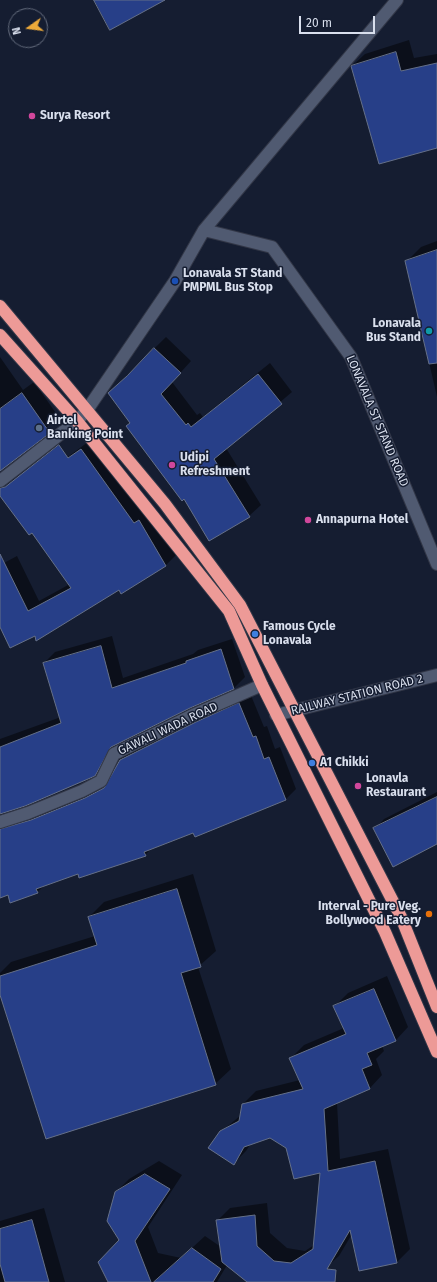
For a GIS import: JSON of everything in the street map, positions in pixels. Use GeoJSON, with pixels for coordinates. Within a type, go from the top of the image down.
{"type":"FeatureCollection","features":[{"type":"Feature","properties":{"kind":"highway"},"geometry":{"type":"LineString","coordinates":[[0,306],[165,504],[240,605],[293,711],[322,763],[401,917],[437,1007]]}},
{"type":"Feature","properties":{"kind":"highway"},"geometry":{"type":"LineString","coordinates":[[0,335],[77,421],[229,611],[276,715],[385,932],[437,1052]]}},
{"type":"Feature","properties":{"kind":"street"},"geometry":{"type":"LineString","coordinates":[[0,481],[77,421],[87,410],[175,281],[204,230],[397,0]]}},
{"type":"Feature","properties":{"kind":"street","name":"LONAVALA ST STAND ROAD"},"geometry":{"type":"LineString","coordinates":[[204,230],[272,247],[351,357],[437,564]]}},
{"type":"Feature","properties":{"kind":"street","name":"RAILWAY STATION ROAD 2"},"geometry":{"type":"LineString","coordinates":[[276,715],[437,675]]}},
{"type":"Feature","properties":{"kind":"street","name":"GAWALI WADA ROAD"},"geometry":{"type":"LineString","coordinates":[[0,822],[41,808],[102,781],[114,754],[193,715],[262,685]]}},
{"type":"Feature","properties":{"kind":"building"},"geometry":{"type":"Polygon","coordinates":[[[94,0],[165,0],[110,30],[94,0]]]}},
{"type":"Feature","properties":{"kind":"building"},"geometry":{"type":"Polygon","coordinates":[[[396,52],[401,71],[437,63],[437,148],[379,164],[351,66],[396,52]]]}},
{"type":"Feature","properties":{"kind":"building","name":"Lonavala Bus Stand"},"geometry":{"type":"Polygon","coordinates":[[[437,250],[437,363],[429,364],[405,261],[437,250]]]}},
{"type":"Feature","properties":{"kind":"building"},"geometry":{"type":"Polygon","coordinates":[[[154,348],[181,373],[161,394],[186,425],[188,423],[191,427],[258,374],[282,404],[214,459],[250,517],[209,541],[184,499],[182,501],[126,426],[130,423],[108,393],[154,348]]]}},
{"type":"Feature","properties":{"kind":"building"},"geometry":{"type":"Polygon","coordinates":[[[22,393],[50,433],[0,471],[0,409],[22,393]]]}},
{"type":"Feature","properties":{"kind":"building"},"geometry":{"type":"Polygon","coordinates":[[[59,445],[68,458],[81,449],[134,523],[139,520],[166,566],[121,594],[119,590],[36,641],[35,636],[10,648],[0,627],[0,554],[28,611],[71,588],[32,533],[29,535],[0,496],[0,488],[5,487],[59,445]]]}},
{"type":"Feature","properties":{"kind":"building"},"geometry":{"type":"Polygon","coordinates":[[[101,646],[112,688],[186,663],[186,661],[221,649],[234,689],[190,708],[111,747],[95,776],[25,806],[0,814],[0,747],[61,723],[43,663],[101,646]]]}},
{"type":"Feature","properties":{"kind":"building"},"geometry":{"type":"Polygon","coordinates":[[[239,703],[253,737],[256,736],[264,759],[269,757],[286,800],[195,837],[193,833],[144,852],[146,856],[79,878],[78,874],[36,889],[38,893],[10,903],[8,895],[0,898],[0,829],[31,820],[85,798],[104,788],[120,760],[196,722],[239,703]]]}},
{"type":"Feature","properties":{"kind":"building"},"geometry":{"type":"Polygon","coordinates":[[[437,797],[437,844],[393,867],[373,828],[437,797]]]}},
{"type":"Feature","properties":{"kind":"building"},"geometry":{"type":"Polygon","coordinates":[[[177,889],[201,967],[181,973],[216,1085],[46,1139],[0,995],[0,976],[97,945],[88,917],[177,889]]]}},
{"type":"Feature","properties":{"kind":"building"},"geometry":{"type":"Polygon","coordinates":[[[374,989],[396,1041],[367,1053],[372,1065],[362,1069],[370,1089],[324,1109],[328,1171],[375,1161],[397,1263],[359,1271],[350,1230],[327,1269],[336,1270],[335,1282],[247,1282],[222,1262],[216,1220],[255,1215],[257,1246],[274,1261],[291,1263],[313,1249],[320,1173],[294,1179],[286,1148],[270,1138],[244,1147],[234,1165],[208,1148],[220,1131],[239,1121],[242,1104],[303,1089],[289,1058],[346,1034],[333,1006],[374,989]]]}},
{"type":"Feature","properties":{"kind":"building"},"geometry":{"type":"Polygon","coordinates":[[[145,1174],[170,1189],[135,1241],[151,1282],[108,1282],[98,1262],[119,1240],[107,1221],[115,1192],[145,1174]]]}},
{"type":"Feature","properties":{"kind":"building"},"geometry":{"type":"Polygon","coordinates":[[[32,1220],[49,1282],[5,1282],[0,1264],[0,1229],[32,1220]]]}},
{"type":"Feature","properties":{"kind":"building"},"geometry":{"type":"Polygon","coordinates":[[[192,1248],[221,1269],[213,1282],[154,1282],[192,1248]]]}},
{"type":"Feature","properties":{"kind":"place","name":"Surya Resort"},"geometry":{"type":"Point","coordinates":[32,116]}},
{"type":"Feature","properties":{"kind":"place","name":"Lonavala ST Stand PMPML Bus Stop"},"geometry":{"type":"Point","coordinates":[175,281]}},
{"type":"Feature","properties":{"kind":"place","name":"Lonavala Bus Stand"},"geometry":{"type":"Point","coordinates":[429,331]}},
{"type":"Feature","properties":{"kind":"place","name":"Airtel Banking Point"},"geometry":{"type":"Point","coordinates":[39,428]}},
{"type":"Feature","properties":{"kind":"place","name":"Udipi Refreshment"},"geometry":{"type":"Point","coordinates":[172,465]}},
{"type":"Feature","properties":{"kind":"place","name":"Annapurna Hotel"},"geometry":{"type":"Point","coordinates":[308,520]}},
{"type":"Feature","properties":{"kind":"place","name":"Famous Cycle Lonavala"},"geometry":{"type":"Point","coordinates":[255,634]}},
{"type":"Feature","properties":{"kind":"place","name":"A1 Chikki"},"geometry":{"type":"Point","coordinates":[312,763]}},
{"type":"Feature","properties":{"kind":"place","name":"Lonavla Restaurant"},"geometry":{"type":"Point","coordinates":[358,786]}},
{"type":"Feature","properties":{"kind":"place","name":"Interval - Pure Veg. Bollywood Eatery"},"geometry":{"type":"Point","coordinates":[429,914]}}]}
